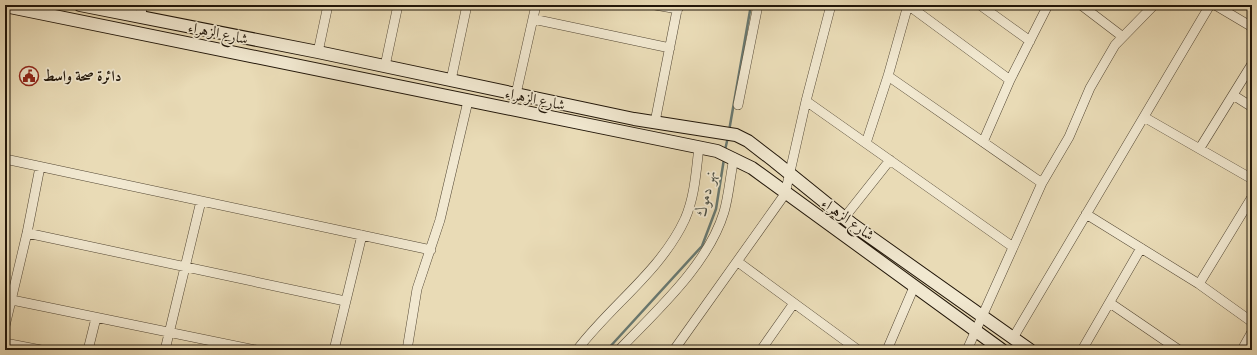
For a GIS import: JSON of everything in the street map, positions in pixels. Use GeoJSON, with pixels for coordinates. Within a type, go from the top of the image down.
{"type":"FeatureCollection","features":[{"type":"Feature","properties":{"kind":"main road","name":"شارع الزهراء"},"geometry":{"type":"LineString","coordinates":[[80,5],[142,11],[362,62],[655,122],[736,135],[748,141],[844,218],[1030,350]]}},
{"type":"Feature","properties":{"kind":"main road","name":"شارع الزهراء"},"geometry":{"type":"LineString","coordinates":[[5,6],[661,141],[703,147],[732,157],[752,168],[785,194],[1002,350]]}},
{"type":"Feature","properties":{"kind":"main road"},"geometry":{"type":"LineString","coordinates":[[342,75],[346,69],[347,58]]}},
{"type":"Feature","properties":{"kind":"main road"},"geometry":{"type":"LineString","coordinates":[[360,79],[359,70],[362,62]]}},
{"type":"Feature","properties":{"kind":"street"},"geometry":{"type":"LineString","coordinates":[[318,52],[328,5]]}},
{"type":"Feature","properties":{"kind":"street"},"geometry":{"type":"LineString","coordinates":[[384,66],[398,5]]}},
{"type":"Feature","properties":{"kind":"street"},"geometry":{"type":"LineString","coordinates":[[451,80],[467,5]]}},
{"type":"Feature","properties":{"kind":"street"},"geometry":{"type":"LineString","coordinates":[[516,94],[536,5]]}},
{"type":"Feature","properties":{"kind":"street"},"geometry":{"type":"LineString","coordinates":[[655,5],[678,7],[655,122]]}},
{"type":"Feature","properties":{"kind":"street"},"geometry":{"type":"LineString","coordinates":[[738,105],[758,5]]}},
{"type":"Feature","properties":{"kind":"street"},"geometry":{"type":"LineString","coordinates":[[674,350],[785,194],[806,101],[831,5]]}},
{"type":"Feature","properties":{"kind":"street"},"geometry":{"type":"LineString","coordinates":[[866,143],[888,76],[908,5],[1010,80]]}},
{"type":"Feature","properties":{"kind":"street"},"geometry":{"type":"LineString","coordinates":[[980,5],[1030,41]]}},
{"type":"Feature","properties":{"kind":"street"},"geometry":{"type":"LineString","coordinates":[[983,142],[1010,80],[1048,5]]}},
{"type":"Feature","properties":{"kind":"street"},"geometry":{"type":"LineString","coordinates":[[1081,5],[1123,37]]}},
{"type":"Feature","properties":{"kind":"street"},"geometry":{"type":"LineString","coordinates":[[967,350],[1042,184],[1069,137],[1090,88],[1105,61],[1123,37],[1154,5]]}},
{"type":"Feature","properties":{"kind":"street"},"geometry":{"type":"LineString","coordinates":[[1013,338],[1144,117],[1216,6],[1252,27]]}},
{"type":"Feature","properties":{"kind":"street"},"geometry":{"type":"LineString","coordinates":[[533,19],[670,48]]}},
{"type":"Feature","properties":{"kind":"street"},"geometry":{"type":"LineString","coordinates":[[1200,148],[1252,64]]}},
{"type":"Feature","properties":{"kind":"street"},"geometry":{"type":"LineString","coordinates":[[888,76],[1042,184]]}},
{"type":"Feature","properties":{"kind":"street"},"geometry":{"type":"LineString","coordinates":[[1233,95],[1252,107]]}},
{"type":"Feature","properties":{"kind":"street"},"geometry":{"type":"LineString","coordinates":[[407,350],[416,289],[431,250],[440,220],[468,101]]}},
{"type":"Feature","properties":{"kind":"street"},"geometry":{"type":"LineString","coordinates":[[806,101],[1013,247]]}},
{"type":"Feature","properties":{"kind":"street"},"geometry":{"type":"LineString","coordinates":[[1144,117],[1252,179]]}},
{"type":"Feature","properties":{"kind":"street"},"geometry":{"type":"LineString","coordinates":[[577,350],[649,272],[676,237],[686,218],[703,147]]}},
{"type":"Feature","properties":{"kind":"street"},"geometry":{"type":"LineString","coordinates":[[619,350],[686,277],[712,240],[724,212],[732,157]]}},
{"type":"Feature","properties":{"kind":"street"},"geometry":{"type":"LineString","coordinates":[[5,159],[431,250]]}},
{"type":"Feature","properties":{"kind":"street"},"geometry":{"type":"LineString","coordinates":[[844,218],[890,160]]}},
{"type":"Feature","properties":{"kind":"street"},"geometry":{"type":"LineString","coordinates":[[5,326],[27,234],[40,167]]}},
{"type":"Feature","properties":{"kind":"street"},"geometry":{"type":"LineString","coordinates":[[1199,284],[1252,197]]}},
{"type":"Feature","properties":{"kind":"street"},"geometry":{"type":"LineString","coordinates":[[164,350],[201,201]]}},
{"type":"Feature","properties":{"kind":"street"},"geometry":{"type":"LineString","coordinates":[[1086,214],[1199,284],[1252,322]]}},
{"type":"Feature","properties":{"kind":"street"},"geometry":{"type":"LineString","coordinates":[[27,234],[345,301]]}},
{"type":"Feature","properties":{"kind":"street"},"geometry":{"type":"LineString","coordinates":[[334,350],[362,235]]}},
{"type":"Feature","properties":{"kind":"street"},"geometry":{"type":"LineString","coordinates":[[1082,350],[1141,248]]}},
{"type":"Feature","properties":{"kind":"street"},"geometry":{"type":"LineString","coordinates":[[738,262],[858,350]]}},
{"type":"Feature","properties":{"kind":"street"},"geometry":{"type":"LineString","coordinates":[[887,350],[914,287]]}},
{"type":"Feature","properties":{"kind":"street"},"geometry":{"type":"LineString","coordinates":[[12,300],[240,348],[256,350]]}},
{"type":"Feature","properties":{"kind":"street"},"geometry":{"type":"LineString","coordinates":[[761,350],[794,303]]}},
{"type":"Feature","properties":{"kind":"street"},"geometry":{"type":"LineString","coordinates":[[1110,303],[1179,350]]}},
{"type":"Feature","properties":{"kind":"street"},"geometry":{"type":"LineString","coordinates":[[88,350],[96,318]]}},
{"type":"Feature","properties":{"kind":"street"},"geometry":{"type":"LineString","coordinates":[[1242,350],[1252,334]]}},
{"type":"Feature","properties":{"kind":"street"},"geometry":{"type":"LineString","coordinates":[[5,343],[41,350]]}},
{"type":"Feature","properties":{"kind":"waterway","name":"نهر دموك"},"geometry":{"type":"LineString","coordinates":[[729,131],[751,5]]}},
{"type":"Feature","properties":{"kind":"waterway","name":"نهر دموك"},"geometry":{"type":"LineString","coordinates":[[725,150],[728,137]]}},
{"type":"Feature","properties":{"kind":"waterway","name":"نهر دموك"},"geometry":{"type":"LineString","coordinates":[[607,350],[702,246],[716,209],[724,159]]}},
{"type":"Feature","properties":{"kind":"place","name":"دائرة صحة واسط"},"geometry":{"type":"Point","coordinates":[29,76]}}]}
